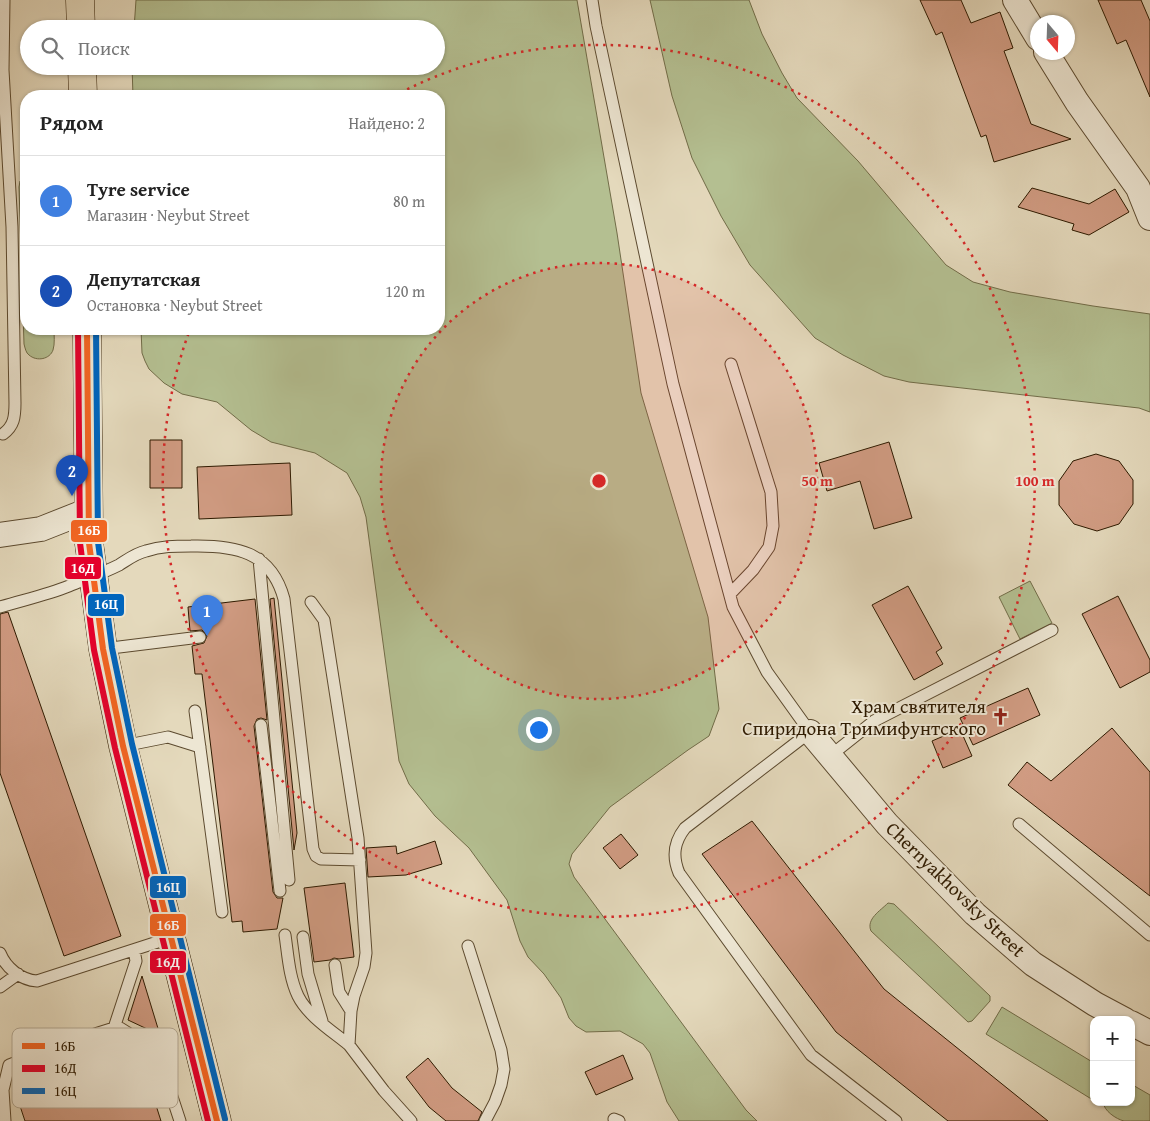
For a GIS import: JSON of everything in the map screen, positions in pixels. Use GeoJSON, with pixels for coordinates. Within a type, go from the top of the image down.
{"type":"FeatureCollection","features":[{"type":"Feature","properties":{"kind":"main road"},"geometry":{"type":"LineString","coordinates":[[80,0],[81,20]]}},
{"type":"Feature","properties":{"kind":"main road"},"geometry":{"type":"LineString","coordinates":[[83,75],[84,90]]}},
{"type":"Feature","properties":{"kind":"main road"},"geometry":{"type":"LineString","coordinates":[[87,335],[88,510],[92,576],[102,649],[123,746],[217,1121]]}},
{"type":"Feature","properties":{"kind":"street"},"geometry":{"type":"LineString","coordinates":[[1015,0],[1030,25]]}},
{"type":"Feature","properties":{"kind":"street"},"geometry":{"type":"LineString","coordinates":[[1051,60],[1077,102],[1138,188],[1150,218]]}},
{"type":"Feature","properties":{"kind":"street"},"geometry":{"type":"LineString","coordinates":[[0,535],[41,528],[88,510]]}},
{"type":"Feature","properties":{"kind":"street","name":"Chernyakhovsky Street"},"geometry":{"type":"LineString","coordinates":[[810,732],[887,824],[975,914],[1033,964],[1095,1004],[1118,1016]]}},
{"type":"Feature","properties":{"kind":"street"},"geometry":{"type":"LineString","coordinates":[[1135,1025],[1150,1033]]}},
{"type":"Feature","properties":{"kind":"lane"},"geometry":{"type":"LineString","coordinates":[[3,434],[10,429],[13,423],[15,403],[12,227],[3,70],[4,0]]}},
{"type":"Feature","properties":{"kind":"lane"},"geometry":{"type":"LineString","coordinates":[[592,0],[673,384],[733,607],[767,672],[810,732],[685,828],[678,837],[674,856],[675,864],[678,873],[811,1054],[889,1119]]}},
{"type":"Feature","properties":{"kind":"lane"},"geometry":{"type":"LineString","coordinates":[[730,594],[753,570],[769,547],[773,526],[771,492],[731,364]]}},
{"type":"Feature","properties":{"kind":"lane"},"geometry":{"type":"LineString","coordinates":[[0,607],[68,586],[117,565],[143,551],[161,547],[221,546],[245,552],[259,559],[280,582],[284,599],[313,849],[316,856],[321,859],[360,860]]}},
{"type":"Feature","properties":{"kind":"lane"},"geometry":{"type":"LineString","coordinates":[[259,559],[289,880]]}},
{"type":"Feature","properties":{"kind":"lane"},"geometry":{"type":"LineString","coordinates":[[311,602],[324,620],[360,860],[366,953],[364,967],[351,1011],[349,1045]]}},
{"type":"Feature","properties":{"kind":"lane"},"geometry":{"type":"LineString","coordinates":[[830,756],[874,721],[1052,630]]}},
{"type":"Feature","properties":{"kind":"lane"},"geometry":{"type":"LineString","coordinates":[[102,649],[200,637]]}},
{"type":"Feature","properties":{"kind":"lane"},"geometry":{"type":"LineString","coordinates":[[194,711],[222,912]]}},
{"type":"Feature","properties":{"kind":"lane"},"geometry":{"type":"LineString","coordinates":[[261,725],[280,891]]}},
{"type":"Feature","properties":{"kind":"lane"},"geometry":{"type":"LineString","coordinates":[[123,746],[168,737],[200,747]]}},
{"type":"Feature","properties":{"kind":"lane"},"geometry":{"type":"LineString","coordinates":[[1019,824],[1150,935]]}},
{"type":"Feature","properties":{"kind":"lane"},"geometry":{"type":"LineString","coordinates":[[285,934],[292,976],[299,997],[322,1023],[349,1045],[384,1091],[411,1121]]}},
{"type":"Feature","properties":{"kind":"lane"},"geometry":{"type":"LineString","coordinates":[[303,937],[308,974],[322,1023]]}},
{"type":"Feature","properties":{"kind":"lane"},"geometry":{"type":"LineString","coordinates":[[0,953],[4,962],[18,974],[28,980],[37,981],[170,938]]}},
{"type":"Feature","properties":{"kind":"lane"},"geometry":{"type":"LineString","coordinates":[[468,946],[501,1050],[504,1069],[501,1086],[485,1121]]}},
{"type":"Feature","properties":{"kind":"lane"},"geometry":{"type":"LineString","coordinates":[[120,1028],[114,1028],[136,961],[134,950]]}},
{"type":"Feature","properties":{"kind":"lane"},"geometry":{"type":"LineString","coordinates":[[336,965],[340,992],[351,1011]]}},
{"type":"Feature","properties":{"kind":"lane"},"geometry":{"type":"LineString","coordinates":[[0,987],[18,974]]}},
{"type":"Feature","properties":{"kind":"lane"},"geometry":{"type":"LineString","coordinates":[[5,1121],[3,1090],[10,1065],[12,1064]]}},
{"type":"Feature","properties":{"kind":"lane"},"geometry":{"type":"LineString","coordinates":[[176,1108],[180,1121]]}},
{"type":"Feature","properties":{"kind":"green space"},"geometry":{"type":"Polygon","coordinates":[[[136,0],[577,0],[617,233],[641,393],[708,617],[719,709],[709,736],[610,807],[572,854],[569,864],[574,877],[746,1110],[757,1121],[679,1121],[667,1102],[650,1053],[643,1044],[620,1031],[586,1032],[576,1026],[569,1018],[561,998],[544,974],[528,957],[520,941],[507,900],[469,848],[435,816],[409,784],[399,761],[366,517],[360,497],[347,473],[315,453],[271,442],[251,430],[217,402],[182,394],[164,383],[149,369],[142,353],[141,335],[445,335],[445,90],[133,90],[132,75],[445,75],[445,20],[135,20],[136,0]]]}},
{"type":"Feature","properties":{"kind":"green space"},"geometry":{"type":"Polygon","coordinates":[[[650,0],[749,0],[762,34],[797,98],[858,161],[946,265],[973,282],[1010,292],[1150,314],[1150,412],[1139,408],[909,382],[884,376],[815,338],[750,265],[721,216],[692,158],[672,96],[650,0]]]}},
{"type":"Feature","properties":{"kind":"green space"},"geometry":{"type":"Polygon","coordinates":[[[20,181],[20,218],[19,187],[20,181]]]}},
{"type":"Feature","properties":{"kind":"green space"},"geometry":{"type":"Polygon","coordinates":[[[24,335],[54,335],[53,350],[49,356],[43,358],[32,357],[28,354],[24,344],[24,335]]]}},
{"type":"Feature","properties":{"kind":"green space"},"geometry":{"type":"Polygon","coordinates":[[[1030,581],[1052,623],[1020,639],[999,597],[1030,581]]]}},
{"type":"Feature","properties":{"kind":"green space"},"geometry":{"type":"Polygon","coordinates":[[[888,903],[894,904],[990,996],[990,1001],[972,1021],[968,1022],[871,931],[870,923],[872,919],[888,903]]]}},
{"type":"Feature","properties":{"kind":"green space"},"geometry":{"type":"Polygon","coordinates":[[[1002,1007],[1090,1061],[1090,1098],[986,1034],[1002,1007]]]}},
{"type":"Feature","properties":{"kind":"green space"},"geometry":{"type":"Polygon","coordinates":[[[1135,1086],[1150,1095],[1150,1121],[1124,1121],[1111,1114],[1105,1106],[1135,1106],[1135,1086]]]}},
{"type":"Feature","properties":{"kind":"building"},"geometry":{"type":"Polygon","coordinates":[[[920,0],[961,0],[971,23],[1000,12],[1013,48],[1004,51],[1031,124],[1071,139],[994,162],[986,135],[981,137],[942,32],[936,35],[920,0]]]}},
{"type":"Feature","properties":{"kind":"building"},"geometry":{"type":"Polygon","coordinates":[[[1098,0],[1141,0],[1150,21],[1150,97],[1126,40],[1117,44],[1098,0]]]}},
{"type":"Feature","properties":{"kind":"building"},"geometry":{"type":"Polygon","coordinates":[[[1032,188],[1089,204],[1115,189],[1129,212],[1089,235],[1072,230],[1074,224],[1018,207],[1032,188]]]}},
{"type":"Feature","properties":{"kind":"building"},"geometry":{"type":"Polygon","coordinates":[[[150,440],[182,440],[182,488],[150,488],[150,440]]]}},
{"type":"Feature","properties":{"kind":"building"},"geometry":{"type":"Polygon","coordinates":[[[889,442],[912,518],[874,529],[860,481],[827,491],[819,463],[889,442]]]}},
{"type":"Feature","properties":{"kind":"building"},"geometry":{"type":"Polygon","coordinates":[[[1096,454],[1119,461],[1133,480],[1133,504],[1119,524],[1097,531],[1074,524],[1059,505],[1059,481],[1073,461],[1096,454]]]}},
{"type":"Feature","properties":{"kind":"building"},"geometry":{"type":"Polygon","coordinates":[[[290,463],[292,515],[199,519],[197,467],[290,463]]]}},
{"type":"Feature","properties":{"kind":"building"},"geometry":{"type":"Polygon","coordinates":[[[908,586],[942,648],[936,652],[943,664],[914,680],[872,605],[908,586]]]}},
{"type":"Feature","properties":{"kind":"building"},"geometry":{"type":"Polygon","coordinates":[[[1118,596],[1150,660],[1150,672],[1120,688],[1082,614],[1118,596]]]}},
{"type":"Feature","properties":{"kind":"building"},"geometry":{"type":"Polygon","coordinates":[[[274,598],[297,833],[294,850],[270,599],[274,598]]]}},
{"type":"Feature","properties":{"kind":"building"},"geometry":{"type":"Polygon","coordinates":[[[255,599],[267,720],[257,719],[254,726],[273,892],[277,898],[283,898],[277,929],[243,932],[242,921],[232,922],[202,674],[195,674],[192,646],[204,643],[207,636],[202,630],[190,631],[188,607],[255,599]]]}},
{"type":"Feature","properties":{"kind":"building"},"geometry":{"type":"Polygon","coordinates":[[[8,612],[121,936],[64,956],[0,773],[0,614],[8,612]]]}},
{"type":"Feature","properties":{"kind":"building","name":"Храм святителя Спиридона Тримифунтского"},"geometry":{"type":"Polygon","coordinates":[[[1028,688],[1040,715],[973,745],[960,718],[1028,688]]]}},
{"type":"Feature","properties":{"kind":"building"},"geometry":{"type":"Polygon","coordinates":[[[1112,728],[1150,772],[1150,896],[1008,785],[1027,762],[1051,781],[1112,728]]]}},
{"type":"Feature","properties":{"kind":"building"},"geometry":{"type":"Polygon","coordinates":[[[960,729],[972,756],[943,768],[932,741],[960,729]]]}},
{"type":"Feature","properties":{"kind":"building"},"geometry":{"type":"Polygon","coordinates":[[[752,821],[884,989],[1048,1121],[948,1121],[836,1032],[702,854],[752,821]]]}},
{"type":"Feature","properties":{"kind":"building"},"geometry":{"type":"Polygon","coordinates":[[[621,834],[638,855],[620,869],[603,848],[621,834]]]}},
{"type":"Feature","properties":{"kind":"building"},"geometry":{"type":"Polygon","coordinates":[[[435,841],[442,864],[406,875],[368,877],[366,848],[396,846],[397,854],[435,841]]]}},
{"type":"Feature","properties":{"kind":"building"},"geometry":{"type":"Polygon","coordinates":[[[345,883],[354,957],[314,962],[304,888],[345,883]]]}},
{"type":"Feature","properties":{"kind":"building"},"geometry":{"type":"Polygon","coordinates":[[[142,976],[158,1028],[145,1028],[128,1020],[142,976]]]}},
{"type":"Feature","properties":{"kind":"building"},"geometry":{"type":"Polygon","coordinates":[[[623,1055],[633,1079],[596,1095],[585,1072],[623,1055]]]}},
{"type":"Feature","properties":{"kind":"building"},"geometry":{"type":"Polygon","coordinates":[[[428,1058],[452,1088],[482,1112],[478,1121],[446,1121],[429,1107],[406,1077],[428,1058]]]}},
{"type":"Feature","properties":{"kind":"building"},"geometry":{"type":"Polygon","coordinates":[[[21,1108],[157,1108],[161,1121],[25,1121],[21,1108]]]}},
{"type":"Feature","properties":{"kind":"transit line","name":"16Д"},"geometry":{"type":"LineString","coordinates":[[78,335],[80,543],[94,650],[115,748],[208,1121]]}},
{"type":"Feature","properties":{"kind":"transit line","name":"16Б"},"geometry":{"type":"LineString","coordinates":[[87,335],[89,543],[103,649],[123,746],[217,1121]]}},
{"type":"Feature","properties":{"kind":"transit line","name":"16Ц"},"geometry":{"type":"LineString","coordinates":[[96,335],[98,542],[112,648],[132,744],[225,1119]]}},
{"type":"Feature","properties":{"kind":"place","name":"Депутатская"},"geometry":{"type":"Point","coordinates":[72,496]}},
{"type":"Feature","properties":{"kind":"place","name":"Tyre service"},"geometry":{"type":"Point","coordinates":[207,636]}},
{"type":"Feature","properties":{"kind":"place","name":"Храм святителя Спиридона Тримифунтского"},"geometry":{"type":"Point","coordinates":[1000,717]}}]}
